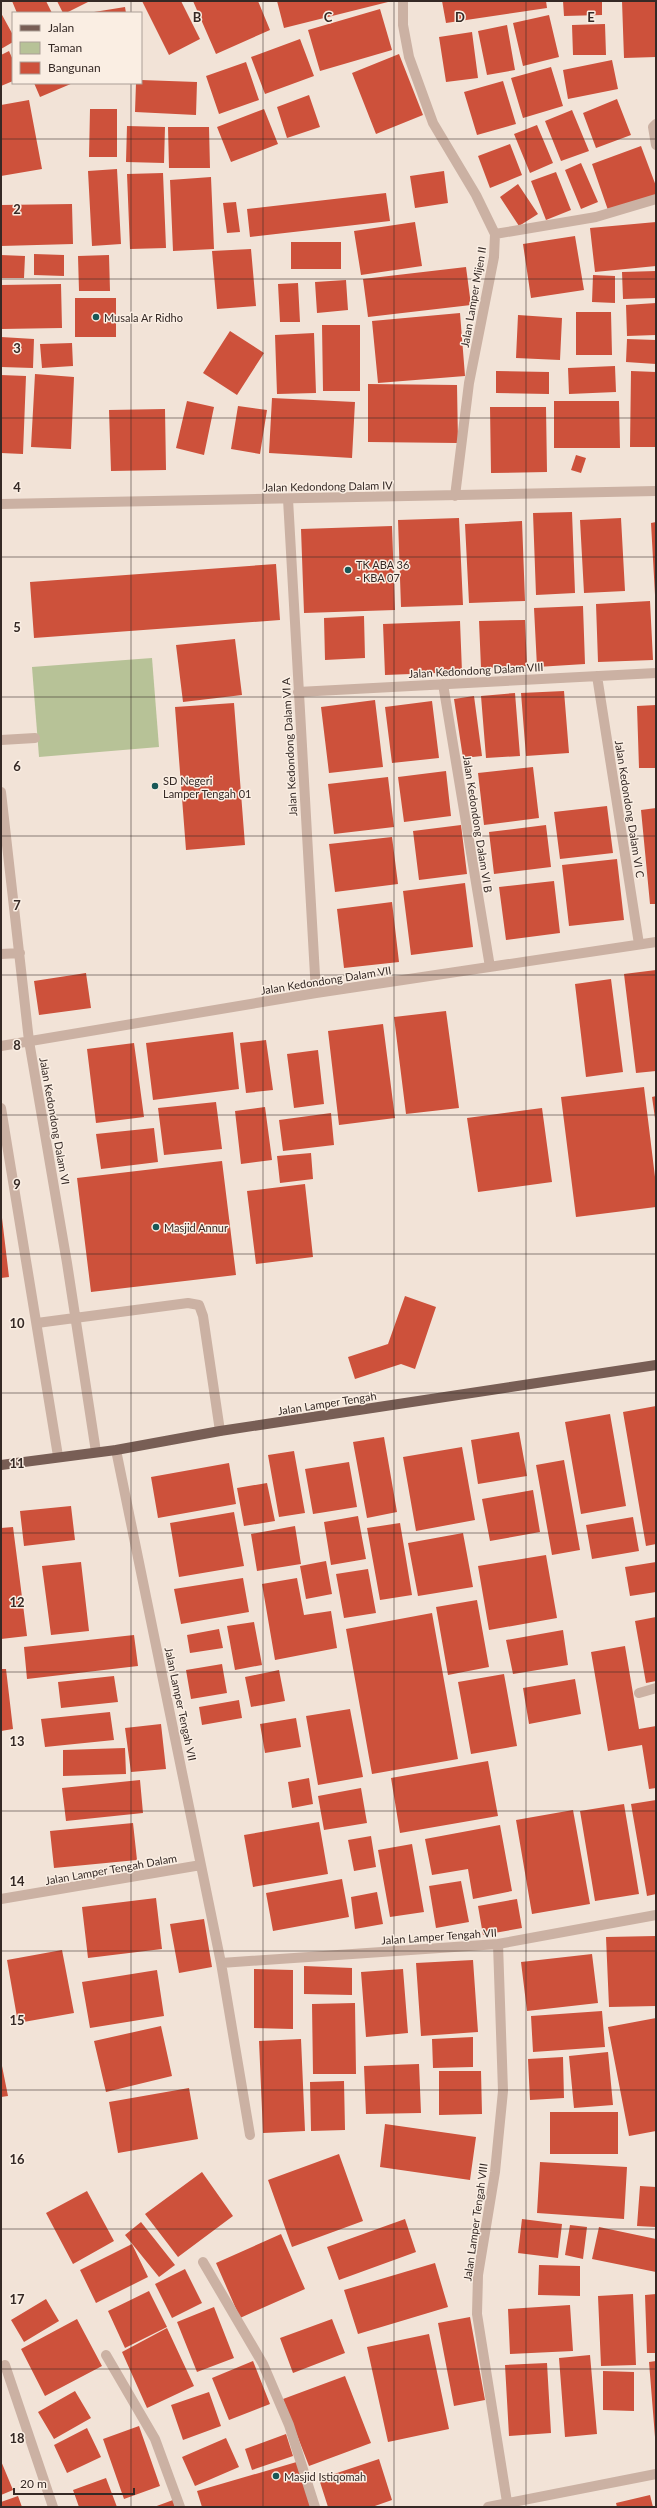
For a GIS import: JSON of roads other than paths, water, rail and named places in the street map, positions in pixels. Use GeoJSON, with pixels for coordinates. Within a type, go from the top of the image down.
{"type":"FeatureCollection","features":[{"type":"Feature","properties":{"kind":"main road","name":"Jalan Lamper Tengah"},"geometry":{"type":"LineString","coordinates":[[1,1465],[58,1456],[116,1450],[220,1431],[656,1365]]}},
{"type":"Feature","properties":{"kind":"street","name":"Jalan Lamper Mijen II"},"geometry":{"type":"LineString","coordinates":[[403,1],[403,25],[409,57],[433,123],[476,196],[495,234],[494,257],[469,383],[455,496]]}},
{"type":"Feature","properties":{"kind":"street"},"geometry":{"type":"LineString","coordinates":[[656,124],[653,127],[656,145]]}},
{"type":"Feature","properties":{"kind":"street"},"geometry":{"type":"LineString","coordinates":[[495,234],[596,217],[656,199]]}},
{"type":"Feature","properties":{"kind":"street","name":"Jalan Kedondong Dalam IV"},"geometry":{"type":"LineString","coordinates":[[1,504],[656,491]]}},
{"type":"Feature","properties":{"kind":"street","name":"Jalan Kedondong Dalam VI A"},"geometry":{"type":"LineString","coordinates":[[288,499],[316,993]]}},
{"type":"Feature","properties":{"kind":"street","name":"Jalan Kedondong Dalam VIII"},"geometry":{"type":"LineString","coordinates":[[298,692],[656,673]]}},
{"type":"Feature","properties":{"kind":"street","name":"Jalan Kedondong Dalam VI C"},"geometry":{"type":"LineString","coordinates":[[597,676],[639,944]]}},
{"type":"Feature","properties":{"kind":"street","name":"Jalan Kedondong Dalam VI B"},"geometry":{"type":"LineString","coordinates":[[443,684],[490,967]]}},
{"type":"Feature","properties":{"kind":"street"},"geometry":{"type":"LineString","coordinates":[[1,740],[35,738]]}},
{"type":"Feature","properties":{"kind":"street","name":"Jalan Kedondong Dalam VI"},"geometry":{"type":"LineString","coordinates":[[1,792],[29,1041],[96,1452]]}},
{"type":"Feature","properties":{"kind":"street","name":"Jalan Kedondong Dalam VII"},"geometry":{"type":"LineString","coordinates":[[1,1046],[316,993],[656,942]]}},
{"type":"Feature","properties":{"kind":"street"},"geometry":{"type":"LineString","coordinates":[[1,954],[20,953]]}},
{"type":"Feature","properties":{"kind":"street"},"geometry":{"type":"LineString","coordinates":[[1,1108],[58,1456]]}},
{"type":"Feature","properties":{"kind":"street"},"geometry":{"type":"LineString","coordinates":[[37,1323],[188,1303],[199,1306],[203,1316],[220,1431]]}},
{"type":"Feature","properties":{"kind":"street","name":"Jalan Lamper Tengah VII"},"geometry":{"type":"LineString","coordinates":[[116,1450],[202,1865],[221,1963],[250,2135]]}},
{"type":"Feature","properties":{"kind":"street"},"geometry":{"type":"LineString","coordinates":[[639,1693],[656,1688]]}},
{"type":"Feature","properties":{"kind":"street","name":"Jalan Lamper Tengah Dalam"},"geometry":{"type":"LineString","coordinates":[[1,1899],[202,1865]]}},
{"type":"Feature","properties":{"kind":"street","name":"Jalan Lamper Tengah VII"},"geometry":{"type":"LineString","coordinates":[[221,1963],[498,1944],[656,1915]]}},
{"type":"Feature","properties":{"kind":"street","name":"Jalan Lamper Tengah VIII"},"geometry":{"type":"LineString","coordinates":[[498,1944],[503,2091],[495,2172],[478,2275],[477,2314],[507,2502]]}},
{"type":"Feature","properties":{"kind":"street"},"geometry":{"type":"LineString","coordinates":[[203,2262],[263,2364],[289,2425],[315,2507]]}},
{"type":"Feature","properties":{"kind":"street"},"geometry":{"type":"LineString","coordinates":[[106,2355],[155,2439],[180,2507]]}},
{"type":"Feature","properties":{"kind":"street"},"geometry":{"type":"LineString","coordinates":[[5,2366],[53,2507]]}},
{"type":"Feature","properties":{"kind":"street"},"geometry":{"type":"LineString","coordinates":[[488,2507],[507,2502],[656,2474]]}},
{"type":"Feature","properties":{"kind":"place","name":"Musala Ar Ridho"},"geometry":{"type":"Point","coordinates":[96,317]}},
{"type":"Feature","properties":{"kind":"place","name":"TK ABA 36 - KBA 07"},"geometry":{"type":"Point","coordinates":[348,570]}},
{"type":"Feature","properties":{"kind":"place","name":"SD Negeri Lamper Tengah 01"},"geometry":{"type":"Point","coordinates":[155,786]}},
{"type":"Feature","properties":{"kind":"place","name":"Masjid Annur"},"geometry":{"type":"Point","coordinates":[156,1227]}},
{"type":"Feature","properties":{"kind":"place","name":"Masjid Istiqomah"},"geometry":{"type":"Point","coordinates":[276,2476]}}]}
